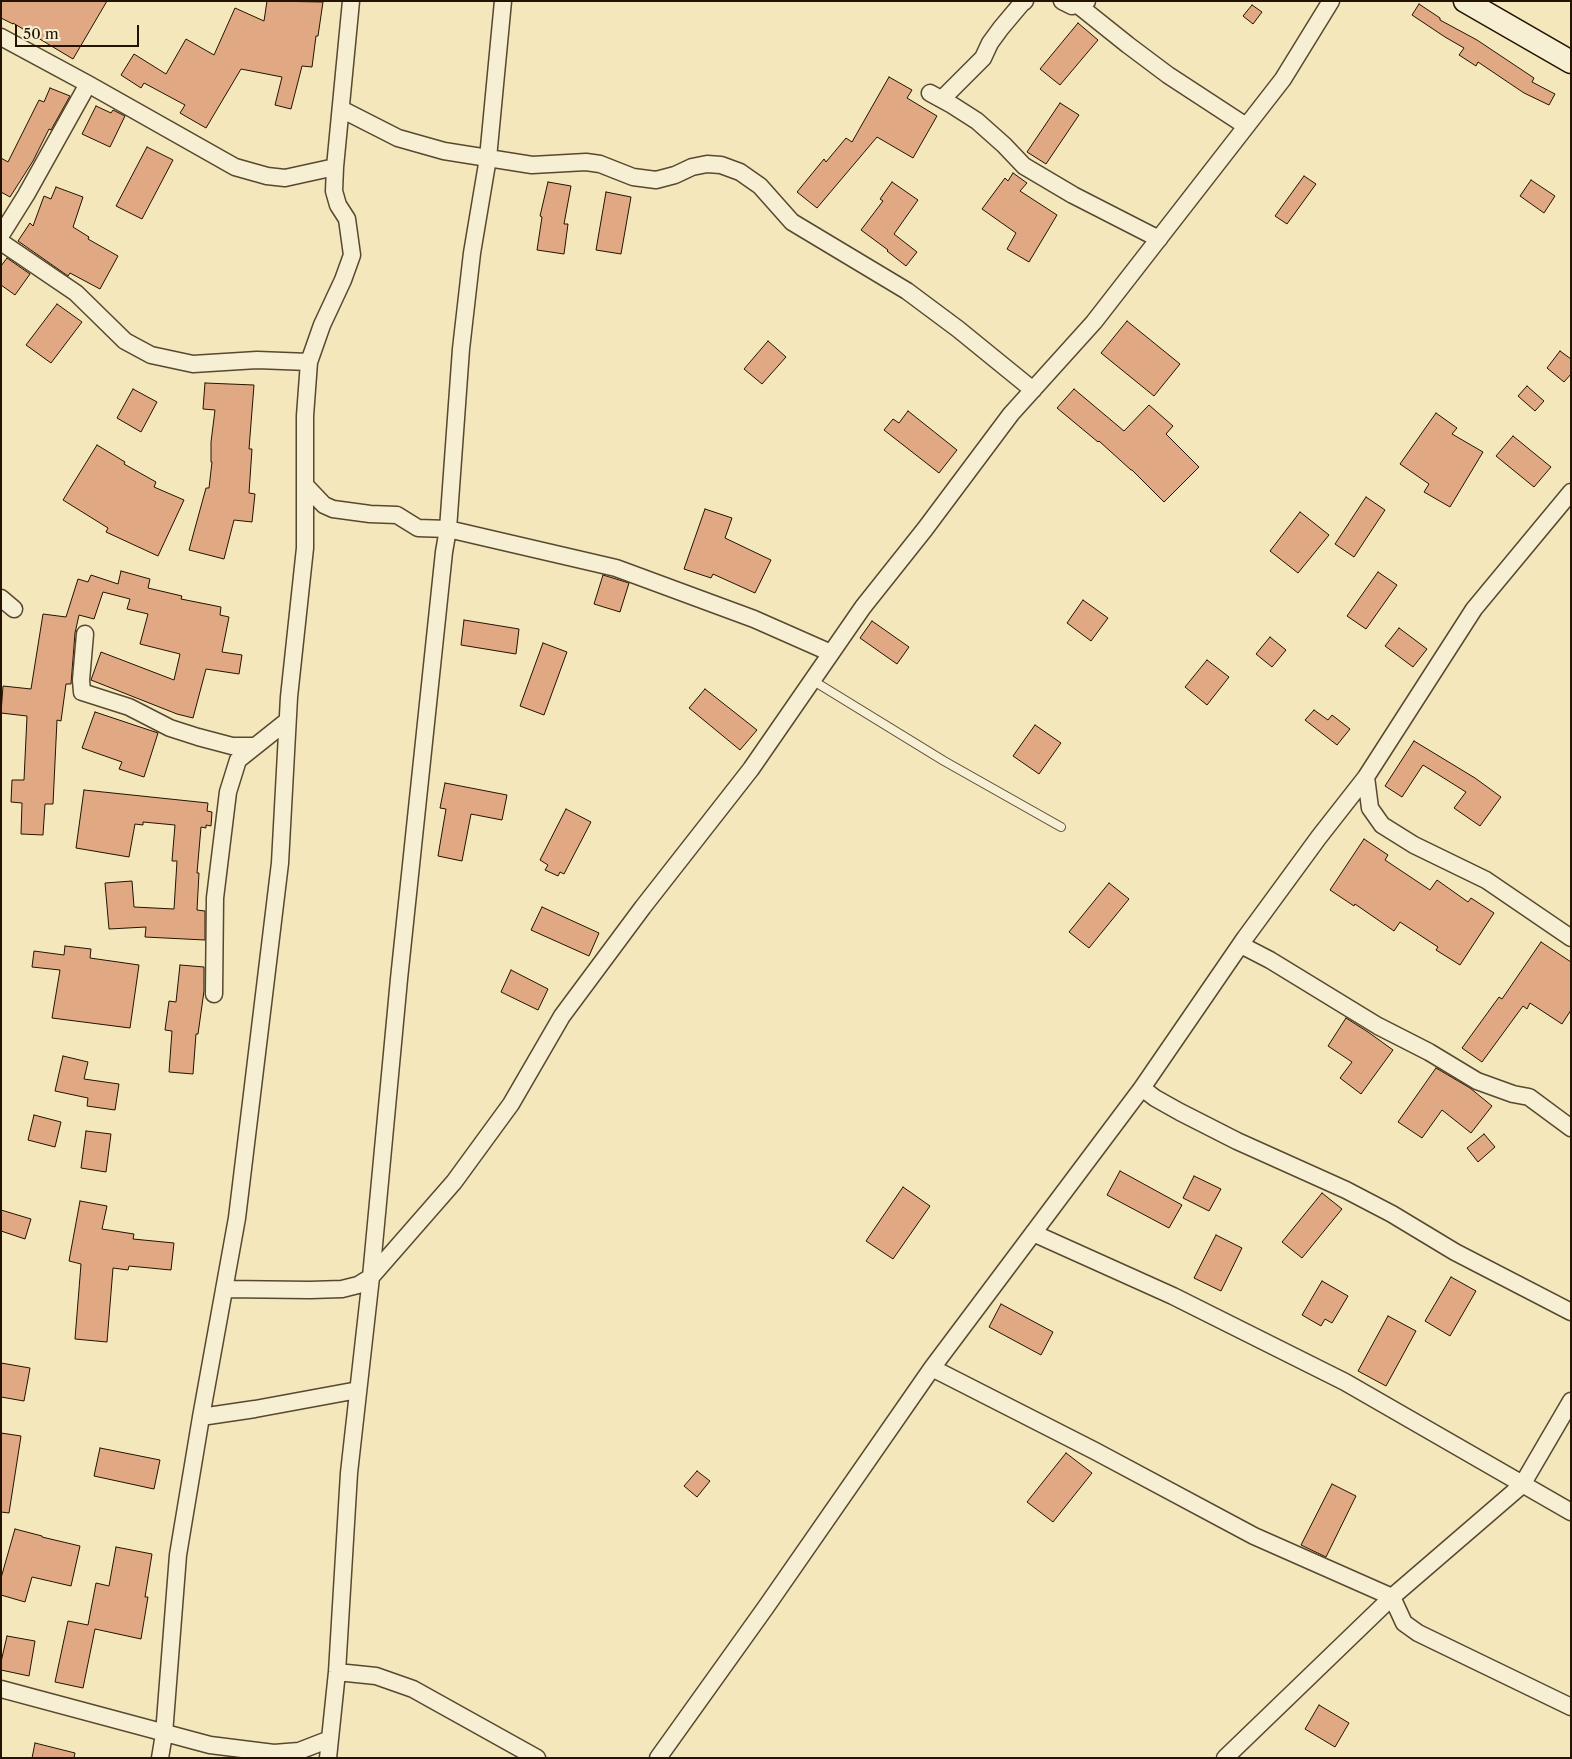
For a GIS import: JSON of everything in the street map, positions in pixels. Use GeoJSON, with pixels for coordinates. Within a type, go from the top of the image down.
{"type":"FeatureCollection","features":[{"type":"Feature","properties":{"kind":"main road"},"geometry":{"type":"LineString","coordinates":[[1465,1],[1571,62]]}},
{"type":"Feature","properties":{"kind":"street"},"geometry":{"type":"LineString","coordinates":[[160,1758],[164,1734],[178,1554],[237,1218],[280,863],[288,722],[305,548],[305,416],[309,362],[322,325],[343,280],[352,255],[347,219],[338,205],[334,192],[351,1]]}},
{"type":"Feature","properties":{"kind":"street"},"geometry":{"type":"LineString","coordinates":[[328,1758],[337,1672],[349,1473],[371,1277],[400,969],[448,529],[461,349],[472,253],[488,158],[503,1]]}},
{"type":"Feature","properties":{"kind":"street"},"geometry":{"type":"LineString","coordinates":[[1025,1],[1001,28],[990,43],[983,58],[936,96],[977,121],[1024,166],[1159,239]]}},
{"type":"Feature","properties":{"kind":"street"},"geometry":{"type":"LineString","coordinates":[[224,1289],[342,1289],[358,1285],[371,1277],[454,1182],[511,1104],[562,1016],[751,769],[863,607],[1011,414],[1094,322],[1159,239],[1283,78],[1331,1]]}},
{"type":"Feature","properties":{"kind":"street"},"geometry":{"type":"LineString","coordinates":[[1076,2],[1168,75],[1246,126]]}},
{"type":"Feature","properties":{"kind":"street"},"geometry":{"type":"LineString","coordinates":[[1,37],[235,167],[267,176],[286,178],[335,168]]}},
{"type":"Feature","properties":{"kind":"street"},"geometry":{"type":"LineString","coordinates":[[1,235],[26,195],[88,84]]}},
{"type":"Feature","properties":{"kind":"street"},"geometry":{"type":"LineString","coordinates":[[340,109],[398,138],[444,151],[532,165],[586,162],[600,164],[633,177],[656,180],[676,175],[692,167],[707,164],[721,165],[740,172],[760,186],[792,222],[907,291],[958,329],[1033,390]]}},
{"type":"Feature","properties":{"kind":"street"},"geometry":{"type":"LineString","coordinates":[[1,242],[76,292],[126,341],[151,355],[193,364],[257,360],[309,362]]}},
{"type":"Feature","properties":{"kind":"street"},"geometry":{"type":"LineString","coordinates":[[305,485],[324,505],[333,509],[370,514],[397,514],[418,528],[448,529],[616,568],[754,620],[831,653]]}},
{"type":"Feature","properties":{"kind":"street"},"geometry":{"type":"LineString","coordinates":[[658,1758],[766,1608],[932,1368],[1142,1088],[1319,836],[1366,777],[1474,609],[1571,492]]}},
{"type":"Feature","properties":{"kind":"street"},"geometry":{"type":"LineString","coordinates":[[1,598],[14,609]]}},
{"type":"Feature","properties":{"kind":"street"},"geometry":{"type":"LineString","coordinates":[[85,634],[81,680],[82,692],[129,707],[170,728],[188,734],[232,746],[255,746]]}},
{"type":"Feature","properties":{"kind":"street"},"geometry":{"type":"LineString","coordinates":[[214,994],[214,898],[228,792],[238,760],[288,722]]}},
{"type":"Feature","properties":{"kind":"street"},"geometry":{"type":"LineString","coordinates":[[1366,777],[1370,808],[1382,825],[1414,845],[1486,880],[1571,938]]}},
{"type":"Feature","properties":{"kind":"street"},"geometry":{"type":"LineString","coordinates":[[1241,945],[1270,960],[1378,1026],[1430,1052],[1477,1081],[1513,1094],[1529,1097],[1571,1128]]}},
{"type":"Feature","properties":{"kind":"street"},"geometry":{"type":"LineString","coordinates":[[1142,1088],[1155,1098],[1180,1112],[1237,1141],[1346,1190],[1392,1214],[1455,1252],[1571,1312]]}},
{"type":"Feature","properties":{"kind":"street"},"geometry":{"type":"LineString","coordinates":[[1033,1233],[1173,1296],[1345,1382],[1571,1512]]}},
{"type":"Feature","properties":{"kind":"street"},"geometry":{"type":"LineString","coordinates":[[932,1368],[1095,1451],[1254,1536],[1392,1597],[1404,1623],[1418,1633],[1571,1707]]}},
{"type":"Feature","properties":{"kind":"street"},"geometry":{"type":"LineString","coordinates":[[201,1417],[358,1390]]}},
{"type":"Feature","properties":{"kind":"street"},"geometry":{"type":"LineString","coordinates":[[1225,1758],[1392,1597],[1522,1484],[1571,1401]]}},
{"type":"Feature","properties":{"kind":"street"},"geometry":{"type":"LineString","coordinates":[[337,1672],[376,1676],[413,1689],[538,1758]]}},
{"type":"Feature","properties":{"kind":"street"},"geometry":{"type":"LineString","coordinates":[[1,1689],[210,1745],[274,1754],[299,1751],[330,1739]]}},
{"type":"Feature","properties":{"kind":"lane"},"geometry":{"type":"LineString","coordinates":[[812,680],[944,761],[1061,827]]}},
{"type":"Feature","properties":{"kind":"building"},"geometry":{"type":"Polygon","coordinates":[[[1,1],[107,1],[73,59],[13,23],[1,18],[1,1]]]}},
{"type":"Feature","properties":{"kind":"building"},"geometry":{"type":"Polygon","coordinates":[[[267,1],[323,2],[312,67],[302,66],[291,109],[275,105],[282,77],[241,69],[206,128],[180,113],[185,105],[144,83],[141,88],[121,75],[134,54],[166,74],[186,39],[214,55],[235,8],[264,21],[267,1]]]}},
{"type":"Feature","properties":{"kind":"building"},"geometry":{"type":"Polygon","coordinates":[[[1419,4],[1440,18],[1440,20],[1477,40],[1534,78],[1532,82],[1555,94],[1549,105],[1524,93],[1478,62],[1476,66],[1459,55],[1464,48],[1412,15],[1419,4]]]}},
{"type":"Feature","properties":{"kind":"building"},"geometry":{"type":"Polygon","coordinates":[[[1252,5],[1262,12],[1253,24],[1243,16],[1252,5]]]}},
{"type":"Feature","properties":{"kind":"building"},"geometry":{"type":"Polygon","coordinates":[[[1078,23],[1098,40],[1060,85],[1040,69],[1078,23]]]}},
{"type":"Feature","properties":{"kind":"building"},"geometry":{"type":"Polygon","coordinates":[[[889,77],[912,90],[907,98],[937,116],[913,158],[877,137],[817,208],[797,192],[824,159],[826,162],[846,138],[852,142],[889,77]]]}},
{"type":"Feature","properties":{"kind":"building"},"geometry":{"type":"Polygon","coordinates":[[[50,88],[70,96],[10,197],[1,192],[1,158],[8,162],[39,100],[44,102],[50,88]]]}},
{"type":"Feature","properties":{"kind":"building"},"geometry":{"type":"Polygon","coordinates":[[[1060,103],[1079,115],[1046,164],[1027,152],[1060,103]]]}},
{"type":"Feature","properties":{"kind":"building"},"geometry":{"type":"Polygon","coordinates":[[[96,106],[111,113],[113,110],[125,116],[110,147],[82,134],[96,106]]]}},
{"type":"Feature","properties":{"kind":"building"},"geometry":{"type":"Polygon","coordinates":[[[147,147],[173,160],[142,219],[116,206],[147,147]]]}},
{"type":"Feature","properties":{"kind":"building"},"geometry":{"type":"Polygon","coordinates":[[[1013,173],[1027,183],[1020,191],[1057,215],[1029,262],[1007,249],[1016,233],[982,209],[1005,178],[1008,181],[1013,173]]]}},
{"type":"Feature","properties":{"kind":"building"},"geometry":{"type":"Polygon","coordinates":[[[1304,176],[1316,184],[1287,224],[1275,216],[1304,176]]]}},
{"type":"Feature","properties":{"kind":"building"},"geometry":{"type":"Polygon","coordinates":[[[1531,180],[1555,196],[1544,213],[1520,196],[1531,180]]]}},
{"type":"Feature","properties":{"kind":"building"},"geometry":{"type":"Polygon","coordinates":[[[548,182],[571,186],[564,224],[568,224],[564,254],[537,250],[542,217],[540,216],[548,182]]]}},
{"type":"Feature","properties":{"kind":"building"},"geometry":{"type":"Polygon","coordinates":[[[892,182],[918,200],[894,234],[917,252],[906,266],[861,230],[883,201],[880,199],[892,182]]]}},
{"type":"Feature","properties":{"kind":"building"},"geometry":{"type":"Polygon","coordinates":[[[56,187],[83,197],[73,227],[89,237],[88,239],[118,256],[100,289],[70,273],[68,276],[18,241],[30,223],[33,226],[44,196],[51,199],[56,187]]]}},
{"type":"Feature","properties":{"kind":"building"},"geometry":{"type":"Polygon","coordinates":[[[606,192],[631,197],[621,254],[596,250],[606,192]]]}},
{"type":"Feature","properties":{"kind":"building"},"geometry":{"type":"Polygon","coordinates":[[[7,258],[30,274],[15,295],[1,285],[1,266],[7,258]]]}},
{"type":"Feature","properties":{"kind":"building"},"geometry":{"type":"Polygon","coordinates":[[[57,304],[82,322],[51,363],[26,345],[57,304]]]}},
{"type":"Feature","properties":{"kind":"building"},"geometry":{"type":"Polygon","coordinates":[[[1127,321],[1180,364],[1154,396],[1101,353],[1127,321]]]}},
{"type":"Feature","properties":{"kind":"building"},"geometry":{"type":"Polygon","coordinates":[[[768,341],[786,357],[762,384],[744,369],[768,341]]]}},
{"type":"Feature","properties":{"kind":"building"},"geometry":{"type":"Polygon","coordinates":[[[1560,351],[1571,359],[1571,374],[1564,382],[1547,368],[1560,351]]]}},
{"type":"Feature","properties":{"kind":"building"},"geometry":{"type":"Polygon","coordinates":[[[205,383],[254,385],[249,449],[252,449],[249,493],[255,494],[252,522],[234,520],[224,559],[189,550],[206,488],[209,488],[212,462],[211,442],[215,410],[203,409],[205,383]]]}},
{"type":"Feature","properties":{"kind":"building"},"geometry":{"type":"Polygon","coordinates":[[[1527,386],[1544,401],[1535,411],[1518,396],[1527,386]]]}},
{"type":"Feature","properties":{"kind":"building"},"geometry":{"type":"Polygon","coordinates":[[[133,389],[157,402],[141,432],[117,418],[133,389]]]}},
{"type":"Feature","properties":{"kind":"building"},"geometry":{"type":"Polygon","coordinates":[[[1074,389],[1124,431],[1149,405],[1173,426],[1166,434],[1199,467],[1164,502],[1099,441],[1057,408],[1074,389]]]}},
{"type":"Feature","properties":{"kind":"building"},"geometry":{"type":"Polygon","coordinates":[[[908,411],[957,450],[939,473],[884,430],[893,419],[899,423],[908,411]]]}},
{"type":"Feature","properties":{"kind":"building"},"geometry":{"type":"Polygon","coordinates":[[[1436,413],[1457,428],[1452,434],[1483,452],[1450,507],[1424,492],[1429,484],[1400,464],[1436,413]]]}},
{"type":"Feature","properties":{"kind":"building"},"geometry":{"type":"Polygon","coordinates":[[[1513,436],[1551,467],[1534,487],[1496,456],[1513,436]]]}},
{"type":"Feature","properties":{"kind":"building"},"geometry":{"type":"Polygon","coordinates":[[[97,445],[125,462],[124,464],[156,482],[154,487],[184,500],[158,556],[106,532],[108,528],[63,500],[97,445]]]}},
{"type":"Feature","properties":{"kind":"building"},"geometry":{"type":"Polygon","coordinates":[[[1366,497],[1385,510],[1354,557],[1335,544],[1366,497]]]}},
{"type":"Feature","properties":{"kind":"building"},"geometry":{"type":"Polygon","coordinates":[[[705,509],[732,518],[725,538],[771,560],[755,593],[713,574],[711,578],[684,569],[705,509]]]}},
{"type":"Feature","properties":{"kind":"building"},"geometry":{"type":"Polygon","coordinates":[[[1300,512],[1329,535],[1298,573],[1270,551],[1300,512]]]}},
{"type":"Feature","properties":{"kind":"building"},"geometry":{"type":"Polygon","coordinates":[[[121,571],[150,579],[148,588],[182,596],[181,599],[221,607],[220,615],[229,617],[222,652],[242,655],[239,674],[206,669],[193,718],[177,714],[91,680],[101,652],[174,680],[180,654],[140,644],[148,614],[127,609],[130,599],[103,592],[94,619],[79,615],[75,633],[71,684],[66,684],[61,721],[57,720],[53,804],[45,804],[43,835],[21,834],[22,803],[11,802],[12,780],[24,780],[27,716],[1,713],[3,686],[31,689],[43,614],[66,617],[78,579],[88,582],[91,575],[118,584],[121,571]]]}},
{"type":"Feature","properties":{"kind":"building"},"geometry":{"type":"Polygon","coordinates":[[[1378,572],[1397,585],[1366,629],[1347,616],[1378,572]]]}},
{"type":"Feature","properties":{"kind":"building"},"geometry":{"type":"Polygon","coordinates":[[[603,575],[629,583],[620,612],[594,604],[603,575]]]}},
{"type":"Feature","properties":{"kind":"building"},"geometry":{"type":"Polygon","coordinates":[[[1083,600],[1108,618],[1091,641],[1067,623],[1083,600]]]}},
{"type":"Feature","properties":{"kind":"building"},"geometry":{"type":"Polygon","coordinates":[[[464,620],[519,629],[516,654],[461,645],[464,620]]]}},
{"type":"Feature","properties":{"kind":"building"},"geometry":{"type":"Polygon","coordinates":[[[872,621],[909,647],[897,664],[860,638],[872,621]]]}},
{"type":"Feature","properties":{"kind":"building"},"geometry":{"type":"Polygon","coordinates":[[[1399,628],[1427,649],[1413,667],[1385,646],[1399,628]]]}},
{"type":"Feature","properties":{"kind":"building"},"geometry":{"type":"Polygon","coordinates":[[[1270,637],[1286,650],[1272,667],[1256,654],[1270,637]]]}},
{"type":"Feature","properties":{"kind":"building"},"geometry":{"type":"Polygon","coordinates":[[[543,643],[567,652],[544,715],[520,706],[543,643]]]}},
{"type":"Feature","properties":{"kind":"building"},"geometry":{"type":"Polygon","coordinates":[[[1207,660],[1229,677],[1207,705],[1185,687],[1207,660]]]}},
{"type":"Feature","properties":{"kind":"building"},"geometry":{"type":"Polygon","coordinates":[[[705,689],[757,730],[740,750],[689,708],[705,689]]]}},
{"type":"Feature","properties":{"kind":"building"},"geometry":{"type":"Polygon","coordinates":[[[1314,710],[1328,720],[1332,715],[1350,729],[1337,745],[1305,720],[1314,710]]]}},
{"type":"Feature","properties":{"kind":"building"},"geometry":{"type":"Polygon","coordinates":[[[95,712],[158,733],[144,777],[119,769],[122,762],[82,748],[95,712]]]}},
{"type":"Feature","properties":{"kind":"building"},"geometry":{"type":"Polygon","coordinates":[[[1035,725],[1061,743],[1039,774],[1013,756],[1035,725]]]}},
{"type":"Feature","properties":{"kind":"building"},"geometry":{"type":"Polygon","coordinates":[[[1414,741],[1475,778],[1501,797],[1480,826],[1454,808],[1466,792],[1423,765],[1402,797],[1385,786],[1414,741]]]}},
{"type":"Feature","properties":{"kind":"building"},"geometry":{"type":"Polygon","coordinates":[[[445,783],[507,795],[502,820],[471,814],[462,861],[438,856],[446,809],[440,808],[445,783]]]}},
{"type":"Feature","properties":{"kind":"building"},"geometry":{"type":"Polygon","coordinates":[[[84,790],[208,803],[207,811],[212,812],[211,826],[201,827],[197,873],[199,873],[197,910],[205,911],[205,940],[145,937],[146,927],[109,929],[105,883],[132,881],[134,907],[174,909],[177,861],[172,861],[175,825],[143,822],[143,825],[135,824],[129,857],[76,848],[84,790]]]}},
{"type":"Feature","properties":{"kind":"building"},"geometry":{"type":"Polygon","coordinates":[[[566,809],[591,822],[564,874],[560,872],[558,876],[545,870],[548,865],[540,860],[566,809]]]}},
{"type":"Feature","properties":{"kind":"building"},"geometry":{"type":"Polygon","coordinates":[[[1364,839],[1388,855],[1385,860],[1430,890],[1437,880],[1468,902],[1471,898],[1494,913],[1460,965],[1436,950],[1438,947],[1400,922],[1394,931],[1355,904],[1354,906],[1330,890],[1364,839]]]}},
{"type":"Feature","properties":{"kind":"building"},"geometry":{"type":"Polygon","coordinates":[[[1109,883],[1129,899],[1089,948],[1069,932],[1109,883]]]}},
{"type":"Feature","properties":{"kind":"building"},"geometry":{"type":"Polygon","coordinates":[[[542,907],[599,933],[589,956],[531,930],[542,907]]]}},
{"type":"Feature","properties":{"kind":"building"},"geometry":{"type":"Polygon","coordinates":[[[1541,942],[1571,962],[1571,1010],[1562,1024],[1530,1003],[1527,1009],[1523,1006],[1482,1062],[1462,1048],[1499,997],[1502,999],[1541,942]]]}},
{"type":"Feature","properties":{"kind":"building"},"geometry":{"type":"Polygon","coordinates":[[[65,946],[91,949],[90,958],[139,965],[130,1028],[52,1018],[60,970],[32,967],[34,951],[64,955],[65,946]]]}},
{"type":"Feature","properties":{"kind":"building"},"geometry":{"type":"Polygon","coordinates":[[[180,965],[204,967],[204,991],[198,1034],[196,1034],[193,1074],[169,1072],[172,1031],[165,1030],[169,1001],[176,1002],[180,965]]]}},
{"type":"Feature","properties":{"kind":"building"},"geometry":{"type":"Polygon","coordinates":[[[511,970],[548,989],[538,1010],[501,992],[511,970]]]}},
{"type":"Feature","properties":{"kind":"building"},"geometry":{"type":"Polygon","coordinates":[[[1346,1018],[1393,1050],[1361,1094],[1340,1078],[1352,1062],[1328,1046],[1346,1018]]]}},
{"type":"Feature","properties":{"kind":"building"},"geometry":{"type":"Polygon","coordinates":[[[63,1056],[88,1062],[84,1079],[119,1084],[115,1110],[87,1106],[88,1098],[55,1091],[63,1056]]]}},
{"type":"Feature","properties":{"kind":"building"},"geometry":{"type":"Polygon","coordinates":[[[1436,1068],[1470,1088],[1492,1106],[1471,1133],[1442,1110],[1422,1138],[1398,1122],[1436,1068]]]}},
{"type":"Feature","properties":{"kind":"building"},"geometry":{"type":"Polygon","coordinates":[[[34,1115],[61,1122],[55,1147],[28,1140],[34,1115]]]}},
{"type":"Feature","properties":{"kind":"building"},"geometry":{"type":"Polygon","coordinates":[[[86,1131],[111,1134],[106,1172],[81,1168],[86,1131]]]}},
{"type":"Feature","properties":{"kind":"building"},"geometry":{"type":"Polygon","coordinates":[[[1484,1134],[1495,1147],[1478,1162],[1467,1148],[1484,1134]]]}},
{"type":"Feature","properties":{"kind":"building"},"geometry":{"type":"Polygon","coordinates":[[[1120,1171],[1182,1205],[1169,1228],[1107,1195],[1120,1171]]]}},
{"type":"Feature","properties":{"kind":"building"},"geometry":{"type":"Polygon","coordinates":[[[1194,1176],[1221,1189],[1209,1211],[1183,1198],[1194,1176]]]}},
{"type":"Feature","properties":{"kind":"building"},"geometry":{"type":"Polygon","coordinates":[[[903,1187],[930,1206],[893,1259],[866,1241],[903,1187]]]}},
{"type":"Feature","properties":{"kind":"building"},"geometry":{"type":"Polygon","coordinates":[[[1322,1193],[1342,1209],[1302,1258],[1282,1242],[1322,1193]]]}},
{"type":"Feature","properties":{"kind":"building"},"geometry":{"type":"Polygon","coordinates":[[[80,1201],[107,1206],[102,1229],[134,1234],[133,1239],[174,1243],[171,1270],[129,1266],[128,1270],[113,1268],[107,1342],[75,1339],[81,1264],[69,1261],[80,1201]]]}},
{"type":"Feature","properties":{"kind":"building"},"geometry":{"type":"Polygon","coordinates":[[[1,1210],[31,1219],[25,1239],[1,1231],[1,1210]]]}},
{"type":"Feature","properties":{"kind":"building"},"geometry":{"type":"Polygon","coordinates":[[[1216,1235],[1242,1248],[1221,1291],[1194,1278],[1216,1235]]]}},
{"type":"Feature","properties":{"kind":"building"},"geometry":{"type":"Polygon","coordinates":[[[1451,1277],[1476,1291],[1450,1336],[1425,1321],[1451,1277]]]}},
{"type":"Feature","properties":{"kind":"building"},"geometry":{"type":"Polygon","coordinates":[[[1322,1281],[1348,1296],[1332,1323],[1325,1319],[1321,1326],[1302,1315],[1322,1281]]]}},
{"type":"Feature","properties":{"kind":"building"},"geometry":{"type":"Polygon","coordinates":[[[1001,1304],[1053,1332],[1041,1355],[989,1327],[1001,1304]]]}},
{"type":"Feature","properties":{"kind":"building"},"geometry":{"type":"Polygon","coordinates":[[[1388,1316],[1416,1331],[1386,1386],[1358,1371],[1388,1316]]]}},
{"type":"Feature","properties":{"kind":"building"},"geometry":{"type":"Polygon","coordinates":[[[1,1363],[30,1368],[24,1401],[1,1397],[1,1363]]]}},
{"type":"Feature","properties":{"kind":"building"},"geometry":{"type":"Polygon","coordinates":[[[1,1433],[21,1436],[9,1513],[1,1512],[1,1433]]]}},
{"type":"Feature","properties":{"kind":"building"},"geometry":{"type":"Polygon","coordinates":[[[100,1448],[160,1460],[154,1489],[94,1476],[100,1448]]]}},
{"type":"Feature","properties":{"kind":"building"},"geometry":{"type":"Polygon","coordinates":[[[1066,1453],[1092,1473],[1053,1522],[1027,1502],[1066,1453]]]}},
{"type":"Feature","properties":{"kind":"building"},"geometry":{"type":"Polygon","coordinates":[[[697,1471],[710,1481],[697,1497],[684,1486],[697,1471]]]}},
{"type":"Feature","properties":{"kind":"building"},"geometry":{"type":"Polygon","coordinates":[[[1332,1484],[1356,1496],[1326,1557],[1301,1545],[1332,1484]]]}},
{"type":"Feature","properties":{"kind":"building"},"geometry":{"type":"Polygon","coordinates":[[[15,1529],[80,1546],[71,1586],[32,1577],[25,1602],[1,1595],[1,1578],[15,1529]]]}},
{"type":"Feature","properties":{"kind":"building"},"geometry":{"type":"Polygon","coordinates":[[[116,1547],[152,1554],[145,1597],[148,1597],[141,1639],[95,1629],[83,1688],[55,1682],[68,1621],[88,1625],[96,1583],[109,1586],[116,1547]]]}},
{"type":"Feature","properties":{"kind":"building"},"geometry":{"type":"Polygon","coordinates":[[[7,1636],[35,1641],[29,1676],[1,1670],[7,1636]]]}},
{"type":"Feature","properties":{"kind":"building"},"geometry":{"type":"Polygon","coordinates":[[[1319,1705],[1349,1723],[1335,1747],[1305,1729],[1319,1705]]]}},
{"type":"Feature","properties":{"kind":"building"},"geometry":{"type":"Polygon","coordinates":[[[35,1743],[75,1753],[74,1758],[32,1758],[35,1743]]]}}]}
